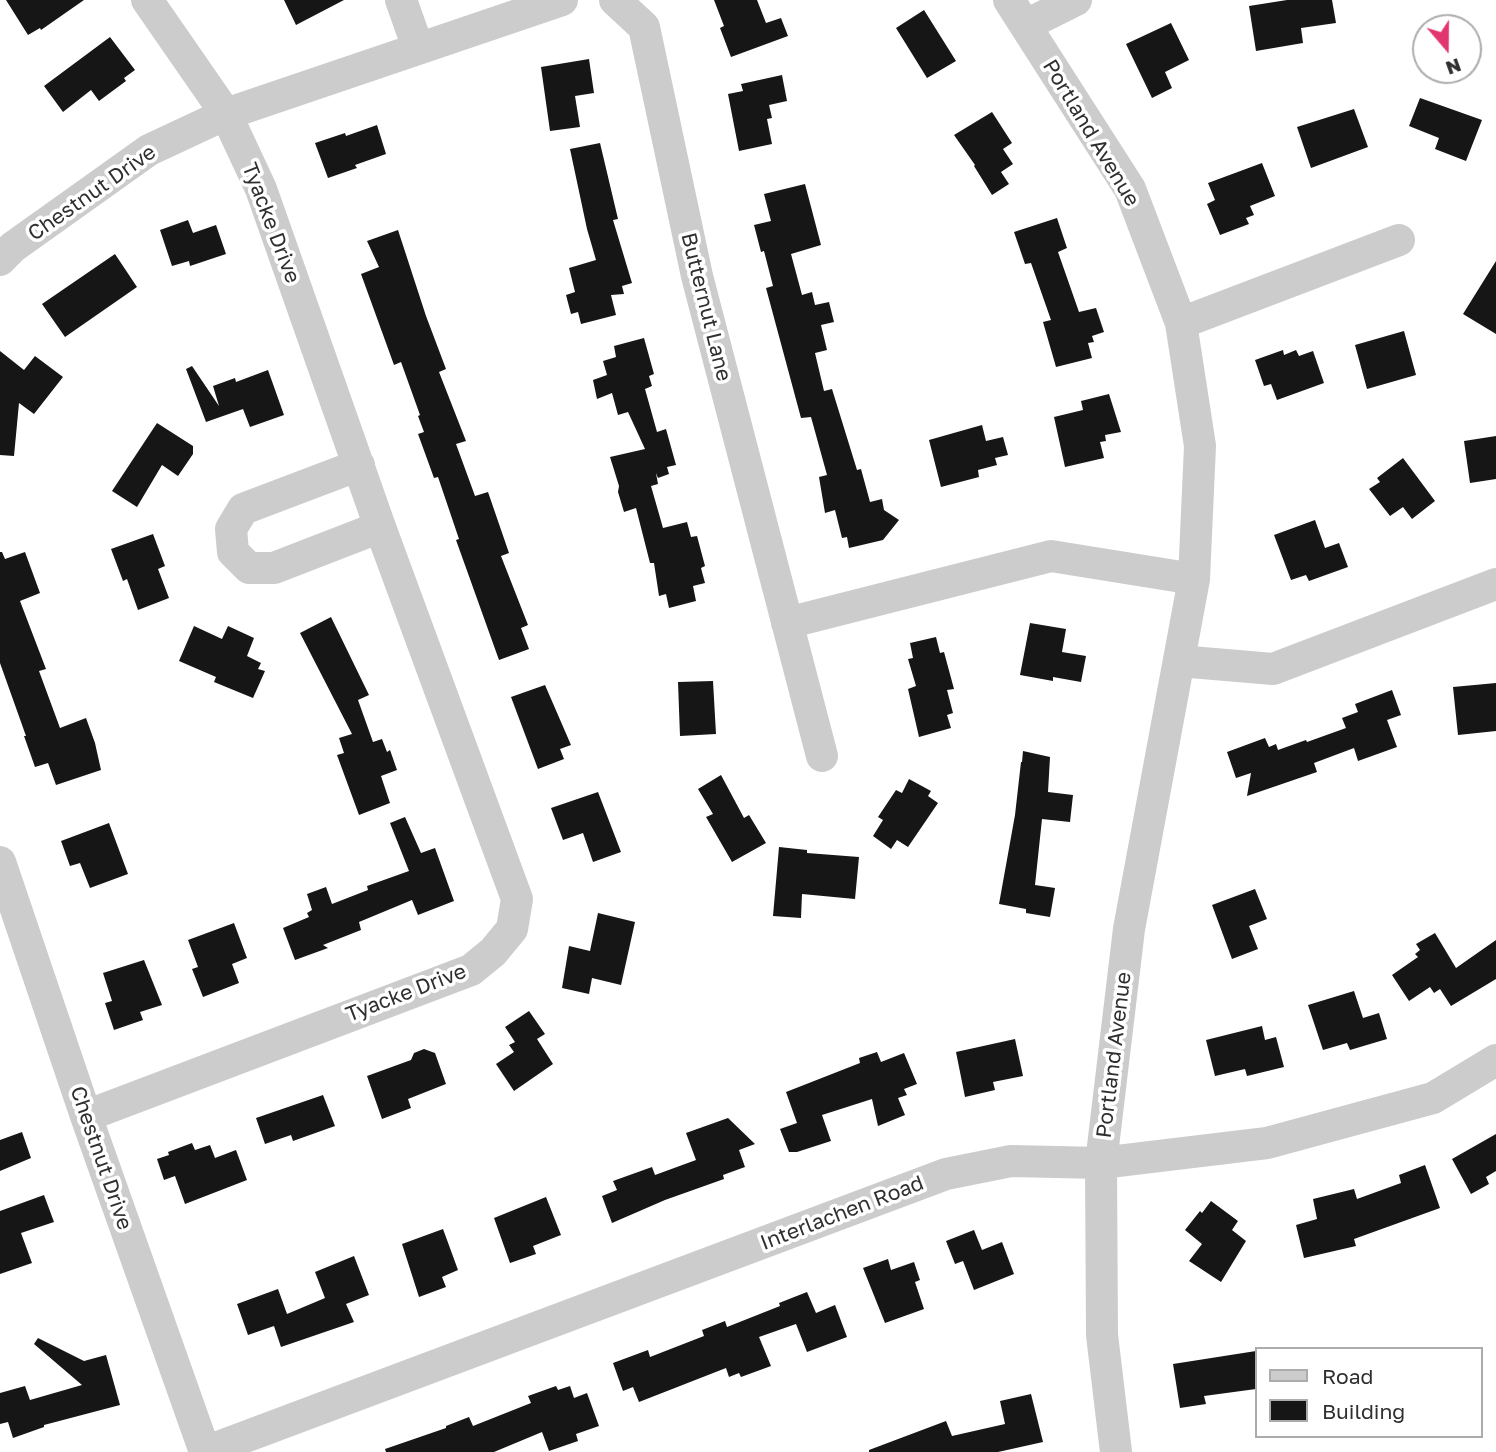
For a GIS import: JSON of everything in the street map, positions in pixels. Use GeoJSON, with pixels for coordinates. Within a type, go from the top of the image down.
{"type":"FeatureCollection","features":[{"type":"Feature","properties":{"kind":"street","name":"Tyacke Drive"},"geometry":{"type":"LineString","coordinates":[[86,1115],[471,970],[494,952],[512,929],[517,899],[380,527],[261,189],[226,114],[147,0]]}},
{"type":"Feature","properties":{"kind":"street"},"geometry":{"type":"LineString","coordinates":[[401,0],[418,48]]}},
{"type":"Feature","properties":{"kind":"street"},"geometry":{"type":"LineString","coordinates":[[226,114],[562,0]]}},
{"type":"Feature","properties":{"kind":"street","name":"Butternut Lane"},"geometry":{"type":"LineString","coordinates":[[615,0],[644,27],[697,276],[822,756]]}},
{"type":"Feature","properties":{"kind":"street","name":"Portland Avenue"},"geometry":{"type":"LineString","coordinates":[[1076,0],[1018,12],[1130,189],[1181,323],[1200,446],[1194,579],[1129,929],[1101,1163],[1102,1335],[1116,1452]]}},
{"type":"Feature","properties":{"kind":"street","name":"Chestnut Drive"},"geometry":{"type":"LineString","coordinates":[[0,260],[13,247],[149,150],[226,114]]}},
{"type":"Feature","properties":{"kind":"street"},"geometry":{"type":"LineString","coordinates":[[1181,323],[1399,240]]}},
{"type":"Feature","properties":{"kind":"street"},"geometry":{"type":"LineString","coordinates":[[359,465],[243,509],[231,529],[233,552],[249,568],[274,568],[380,527]]}},
{"type":"Feature","properties":{"kind":"street"},"geometry":{"type":"LineString","coordinates":[[787,623],[1051,556],[1194,579]]}},
{"type":"Feature","properties":{"kind":"street"},"geometry":{"type":"LineString","coordinates":[[1179,661],[1273,669],[1496,584]]}},
{"type":"Feature","properties":{"kind":"street","name":"Chestnut Drive"},"geometry":{"type":"LineString","coordinates":[[0,862],[205,1452]]}},
{"type":"Feature","properties":{"kind":"street","name":"Interlachen Road"},"geometry":{"type":"LineString","coordinates":[[205,1452],[946,1174],[1011,1161],[1101,1163],[1267,1143],[1433,1098],[1496,1060]]}},
{"type":"Feature","properties":{"kind":"building"},"geometry":{"type":"Polygon","coordinates":[[[6,0],[84,0],[41,30],[40,28],[28,35],[6,0]]]}},
{"type":"Feature","properties":{"kind":"building"},"geometry":{"type":"Polygon","coordinates":[[[284,0],[344,0],[296,25],[284,0]]]}},
{"type":"Feature","properties":{"kind":"building"},"geometry":{"type":"Polygon","coordinates":[[[714,0],[757,0],[766,23],[781,18],[788,36],[731,57],[720,28],[724,26],[714,0]]]}},
{"type":"Feature","properties":{"kind":"building"},"geometry":{"type":"Polygon","coordinates":[[[1287,0],[1332,0],[1336,23],[1301,28],[1303,43],[1256,51],[1249,6],[1287,0]]]}},
{"type":"Feature","properties":{"kind":"building"},"geometry":{"type":"Polygon","coordinates":[[[924,10],[956,61],[927,78],[896,28],[924,10]]]}},
{"type":"Feature","properties":{"kind":"building"},"geometry":{"type":"Polygon","coordinates":[[[1171,23],[1189,60],[1165,72],[1172,88],[1152,98],[1126,44],[1171,23]]]}},
{"type":"Feature","properties":{"kind":"building"},"geometry":{"type":"Polygon","coordinates":[[[110,37],[135,70],[124,78],[126,81],[99,101],[91,90],[63,112],[44,86],[110,37]]]}},
{"type":"Feature","properties":{"kind":"building"},"geometry":{"type":"Polygon","coordinates":[[[589,59],[594,93],[575,96],[580,127],[550,131],[541,67],[589,59]]]}},
{"type":"Feature","properties":{"kind":"building"},"geometry":{"type":"Polygon","coordinates":[[[782,75],[787,101],[769,105],[772,118],[767,119],[772,144],[739,151],[728,94],[743,91],[741,84],[782,75]]]}},
{"type":"Feature","properties":{"kind":"building"},"geometry":{"type":"Polygon","coordinates":[[[1420,98],[1482,120],[1466,161],[1435,149],[1439,138],[1409,126],[1420,98]]]}},
{"type":"Feature","properties":{"kind":"building"},"geometry":{"type":"Polygon","coordinates":[[[1354,109],[1368,147],[1311,168],[1297,127],[1354,109]]]}},
{"type":"Feature","properties":{"kind":"building"},"geometry":{"type":"Polygon","coordinates":[[[992,112],[1012,143],[1003,149],[1013,164],[1001,172],[1009,184],[992,195],[954,135],[992,112]]]}},
{"type":"Feature","properties":{"kind":"building"},"geometry":{"type":"Polygon","coordinates":[[[377,125],[386,154],[328,178],[315,143],[377,125]]]}},
{"type":"Feature","properties":{"kind":"building"},"geometry":{"type":"Polygon","coordinates":[[[600,143],[618,219],[613,220],[632,283],[622,286],[624,294],[611,295],[616,315],[581,324],[578,312],[571,314],[566,295],[575,292],[569,268],[596,260],[570,149],[600,143]]]}},
{"type":"Feature","properties":{"kind":"building"},"geometry":{"type":"Polygon","coordinates":[[[1262,163],[1275,196],[1250,206],[1254,215],[1246,218],[1249,224],[1220,235],[1207,204],[1215,200],[1208,183],[1262,163]]]}},
{"type":"Feature","properties":{"kind":"building"},"geometry":{"type":"Polygon","coordinates":[[[805,184],[821,245],[791,254],[802,295],[812,292],[815,305],[829,302],[834,322],[821,325],[827,350],[815,353],[824,391],[832,389],[857,470],[861,469],[870,502],[882,499],[884,510],[899,520],[883,540],[849,548],[847,537],[842,538],[835,510],[825,513],[819,477],[827,475],[811,417],[801,418],[766,288],[773,286],[754,225],[771,221],[764,194],[805,184]]]}},
{"type":"Feature","properties":{"kind":"building"},"geometry":{"type":"Polygon","coordinates":[[[1057,218],[1067,248],[1058,252],[1079,312],[1096,308],[1104,332],[1092,336],[1094,342],[1088,343],[1092,358],[1056,367],[1043,322],[1051,320],[1031,263],[1025,264],[1014,232],[1057,218]]]}},
{"type":"Feature","properties":{"kind":"building"},"geometry":{"type":"Polygon","coordinates":[[[188,220],[193,233],[216,225],[226,254],[190,266],[189,261],[172,266],[160,230],[188,220]]]}},
{"type":"Feature","properties":{"kind":"building"},"geometry":{"type":"Polygon","coordinates":[[[398,230],[446,369],[439,372],[466,441],[456,444],[475,496],[488,492],[509,553],[501,556],[528,625],[521,628],[529,649],[499,660],[456,540],[459,539],[438,477],[434,478],[418,434],[424,432],[418,416],[420,415],[401,362],[394,365],[361,274],[379,267],[367,241],[398,230]]]}},
{"type":"Feature","properties":{"kind":"building"},"geometry":{"type":"Polygon","coordinates":[[[115,254],[137,287],[65,337],[42,304],[115,254]]]}},
{"type":"Feature","properties":{"kind":"building"},"geometry":{"type":"Polygon","coordinates":[[[1496,261],[1496,334],[1463,314],[1496,261]]]}},
{"type":"Feature","properties":{"kind":"building"},"geometry":{"type":"Polygon","coordinates":[[[1404,331],[1416,375],[1367,389],[1355,345],[1404,331]]]}},
{"type":"Feature","properties":{"kind":"building"},"geometry":{"type":"Polygon","coordinates":[[[644,338],[654,374],[649,376],[652,386],[645,389],[657,432],[666,429],[676,465],[667,467],[669,474],[658,478],[656,473],[658,484],[651,486],[663,528],[687,522],[691,537],[697,536],[705,566],[701,568],[705,583],[693,586],[696,601],[669,608],[666,594],[659,596],[654,563],[650,563],[636,508],[624,512],[610,457],[645,449],[628,412],[618,415],[612,393],[597,399],[593,380],[607,375],[603,361],[616,357],[614,346],[644,338]]]}},
{"type":"Feature","properties":{"kind":"building"},"geometry":{"type":"Polygon","coordinates":[[[1283,350],[1284,355],[1296,350],[1299,356],[1313,351],[1324,383],[1277,400],[1271,384],[1264,386],[1255,360],[1283,350]]]}},
{"type":"Feature","properties":{"kind":"building"},"geometry":{"type":"Polygon","coordinates":[[[0,351],[24,370],[35,356],[63,377],[34,414],[19,403],[14,456],[0,455],[0,351]]]}},
{"type":"Feature","properties":{"kind":"building"},"geometry":{"type":"Polygon","coordinates":[[[192,366],[219,406],[213,386],[235,378],[236,382],[268,370],[284,415],[250,427],[243,409],[206,422],[186,369],[192,366]]]}},
{"type":"Feature","properties":{"kind":"building"},"geometry":{"type":"Polygon","coordinates":[[[1109,394],[1121,432],[1105,435],[1106,441],[1100,442],[1104,458],[1065,467],[1054,417],[1083,410],[1081,401],[1109,394]]]}},
{"type":"Feature","properties":{"kind":"building"},"geometry":{"type":"Polygon","coordinates":[[[157,423],[193,446],[193,454],[178,476],[162,465],[137,507],[112,491],[157,423]]]}},
{"type":"Feature","properties":{"kind":"building"},"geometry":{"type":"Polygon","coordinates":[[[982,425],[986,441],[1003,437],[1008,455],[995,458],[997,465],[978,470],[979,477],[941,487],[929,440],[982,425]]]}},
{"type":"Feature","properties":{"kind":"building"},"geometry":{"type":"Polygon","coordinates":[[[1496,436],[1496,479],[1470,483],[1464,441],[1496,436]]]}},
{"type":"Feature","properties":{"kind":"building"},"geometry":{"type":"Polygon","coordinates":[[[1403,458],[1435,501],[1412,519],[1403,507],[1390,516],[1369,489],[1380,482],[1377,478],[1403,458]]]}},
{"type":"Feature","properties":{"kind":"building"},"geometry":{"type":"Polygon","coordinates":[[[1315,520],[1325,548],[1339,543],[1348,567],[1309,581],[1306,575],[1291,580],[1274,535],[1315,520]]]}},
{"type":"Feature","properties":{"kind":"building"},"geometry":{"type":"Polygon","coordinates":[[[153,534],[165,566],[158,569],[169,598],[138,610],[127,579],[123,581],[111,549],[153,534]]]}},
{"type":"Feature","properties":{"kind":"building"},"geometry":{"type":"Polygon","coordinates":[[[0,552],[5,559],[25,552],[40,593],[20,601],[46,669],[39,671],[60,728],[86,718],[101,770],[56,785],[48,763],[35,767],[0,663],[0,552]]]}},
{"type":"Feature","properties":{"kind":"building"},"geometry":{"type":"Polygon","coordinates":[[[331,617],[369,695],[358,700],[373,742],[382,739],[387,752],[390,750],[397,770],[381,776],[390,803],[359,815],[337,755],[344,753],[339,738],[352,734],[300,633],[331,617]]]}},
{"type":"Feature","properties":{"kind":"building"},"geometry":{"type":"Polygon","coordinates":[[[1030,623],[1066,629],[1062,652],[1086,656],[1081,682],[1053,677],[1053,681],[1020,675],[1030,623]]]}},
{"type":"Feature","properties":{"kind":"building"},"geometry":{"type":"Polygon","coordinates":[[[194,626],[222,639],[228,626],[254,638],[247,656],[261,663],[258,669],[265,671],[253,698],[214,682],[216,677],[179,661],[194,626]]]}},
{"type":"Feature","properties":{"kind":"building"},"geometry":{"type":"Polygon","coordinates":[[[936,637],[940,653],[944,652],[954,689],[947,690],[953,713],[947,715],[951,728],[919,737],[908,689],[916,686],[908,659],[913,658],[910,643],[936,637]]]}},
{"type":"Feature","properties":{"kind":"building"},"geometry":{"type":"Polygon","coordinates":[[[713,681],[716,734],[680,736],[678,682],[713,681]]]}},
{"type":"Feature","properties":{"kind":"building"},"geometry":{"type":"Polygon","coordinates":[[[1496,683],[1496,731],[1458,735],[1453,687],[1496,683]]]}},
{"type":"Feature","properties":{"kind":"building"},"geometry":{"type":"Polygon","coordinates":[[[545,685],[571,745],[560,749],[564,759],[538,769],[511,697],[545,685]]]}},
{"type":"Feature","properties":{"kind":"building"},"geometry":{"type":"Polygon","coordinates":[[[1392,690],[1401,715],[1387,720],[1397,747],[1358,761],[1354,748],[1314,763],[1317,772],[1247,796],[1251,773],[1236,778],[1227,752],[1265,738],[1269,747],[1276,744],[1278,750],[1346,728],[1342,718],[1358,712],[1355,704],[1392,690]]]}},
{"type":"Feature","properties":{"kind":"building"},"geometry":{"type":"Polygon","coordinates":[[[1023,751],[1050,757],[1048,792],[1073,795],[1070,822],[1042,819],[1035,885],[1055,888],[1050,917],[999,904],[1023,751]]]}},
{"type":"Feature","properties":{"kind":"building"},"geometry":{"type":"Polygon","coordinates":[[[721,775],[744,818],[749,815],[766,843],[732,862],[706,817],[713,814],[698,789],[721,775]]]}},
{"type":"Feature","properties":{"kind":"building"},"geometry":{"type":"Polygon","coordinates":[[[909,779],[931,791],[928,796],[938,803],[908,847],[897,840],[891,849],[873,836],[883,820],[878,817],[896,790],[902,793],[909,779]]]}},
{"type":"Feature","properties":{"kind":"building"},"geometry":{"type":"Polygon","coordinates":[[[598,792],[621,852],[593,862],[583,833],[563,840],[551,808],[598,792]]]}},
{"type":"Feature","properties":{"kind":"building"},"geometry":{"type":"Polygon","coordinates":[[[405,817],[421,853],[435,848],[454,901],[418,915],[412,900],[359,922],[361,930],[323,945],[328,948],[295,960],[283,928],[309,917],[307,913],[312,910],[307,894],[326,887],[332,904],[368,890],[367,886],[409,871],[390,823],[405,817]]]}},
{"type":"Feature","properties":{"kind":"building"},"geometry":{"type":"Polygon","coordinates":[[[109,823],[128,874],[90,888],[80,863],[70,866],[61,841],[109,823]]]}},
{"type":"Feature","properties":{"kind":"building"},"geometry":{"type":"Polygon","coordinates":[[[779,847],[807,850],[807,853],[859,857],[855,899],[802,894],[801,918],[773,916],[779,847]]]}},
{"type":"Feature","properties":{"kind":"building"},"geometry":{"type":"Polygon","coordinates":[[[1255,889],[1267,919],[1249,926],[1258,949],[1232,959],[1212,905],[1255,889]]]}},
{"type":"Feature","properties":{"kind":"building"},"geometry":{"type":"Polygon","coordinates":[[[598,913],[635,922],[621,985],[592,978],[589,994],[562,988],[569,946],[590,951],[598,913]]]}},
{"type":"Feature","properties":{"kind":"building"},"geometry":{"type":"Polygon","coordinates":[[[234,923],[247,958],[232,964],[239,983],[203,997],[192,969],[198,967],[188,940],[234,923]]]}},
{"type":"Feature","properties":{"kind":"building"},"geometry":{"type":"Polygon","coordinates":[[[1435,933],[1456,968],[1496,940],[1496,979],[1451,1006],[1440,989],[1434,993],[1430,987],[1409,1001],[1392,975],[1418,957],[1415,954],[1420,950],[1416,944],[1435,933]]]}},
{"type":"Feature","properties":{"kind":"building"},"geometry":{"type":"Polygon","coordinates":[[[144,960],[162,1005],[140,1012],[143,1020],[114,1030],[105,1003],[112,1001],[103,973],[144,960]]]}},
{"type":"Feature","properties":{"kind":"building"},"geometry":{"type":"Polygon","coordinates":[[[1354,991],[1363,1018],[1379,1013],[1387,1039],[1350,1050],[1347,1043],[1323,1050],[1308,1005],[1354,991]]]}},
{"type":"Feature","properties":{"kind":"building"},"geometry":{"type":"Polygon","coordinates":[[[529,1011],[545,1034],[537,1039],[553,1064],[514,1091],[496,1064],[514,1052],[509,1045],[515,1042],[505,1027],[529,1011]]]}},
{"type":"Feature","properties":{"kind":"building"},"geometry":{"type":"Polygon","coordinates":[[[1262,1026],[1265,1040],[1276,1037],[1284,1067],[1247,1076],[1245,1069],[1215,1076],[1206,1040],[1262,1026]]]}},
{"type":"Feature","properties":{"kind":"building"},"geometry":{"type":"Polygon","coordinates":[[[1015,1039],[1023,1076],[993,1082],[995,1090],[965,1097],[956,1052],[1015,1039]]]}},
{"type":"Feature","properties":{"kind":"building"},"geometry":{"type":"Polygon","coordinates":[[[424,1049],[435,1053],[446,1084],[408,1099],[411,1108],[382,1119],[367,1076],[411,1060],[414,1053],[424,1049]]]}},
{"type":"Feature","properties":{"kind":"building"},"geometry":{"type":"Polygon","coordinates":[[[877,1052],[881,1062],[904,1053],[917,1084],[904,1089],[907,1095],[898,1098],[905,1115],[878,1126],[872,1099],[822,1115],[831,1141],[789,1152],[780,1129],[797,1123],[786,1092],[860,1063],[859,1058],[877,1052]]]}},
{"type":"Feature","properties":{"kind":"building"},"geometry":{"type":"Polygon","coordinates":[[[323,1095],[335,1126],[293,1141],[291,1135],[265,1144],[256,1118],[323,1095]]]}},
{"type":"Feature","properties":{"kind":"building"},"geometry":{"type":"Polygon","coordinates":[[[728,1118],[755,1144],[739,1150],[745,1167],[723,1175],[724,1179],[612,1223],[602,1196],[617,1190],[613,1181],[652,1167],[655,1175],[696,1160],[686,1133],[728,1118]]]}},
{"type":"Feature","properties":{"kind":"building"},"geometry":{"type":"Polygon","coordinates":[[[22,1132],[31,1158],[0,1171],[0,1140],[22,1132]]]}},
{"type":"Feature","properties":{"kind":"building"},"geometry":{"type":"Polygon","coordinates":[[[1496,1134],[1496,1171],[1486,1177],[1489,1184],[1471,1194],[1452,1159],[1496,1134]]]}},
{"type":"Feature","properties":{"kind":"building"},"geometry":{"type":"Polygon","coordinates":[[[192,1143],[195,1150],[210,1145],[215,1158],[236,1150],[247,1180],[185,1204],[175,1176],[164,1180],[157,1159],[192,1143]]]}},
{"type":"Feature","properties":{"kind":"building"},"geometry":{"type":"Polygon","coordinates":[[[1425,1165],[1440,1208],[1354,1239],[1356,1246],[1304,1258],[1296,1225],[1317,1219],[1313,1199],[1354,1189],[1357,1199],[1401,1183],[1399,1175],[1425,1165]]]}},
{"type":"Feature","properties":{"kind":"building"},"geometry":{"type":"Polygon","coordinates":[[[44,1195],[54,1222],[21,1233],[32,1263],[0,1274],[0,1211],[44,1195]]]}},
{"type":"Feature","properties":{"kind":"building"},"geometry":{"type":"Polygon","coordinates":[[[546,1197],[561,1235],[533,1246],[536,1254],[510,1263],[494,1218],[546,1197]]]}},
{"type":"Feature","properties":{"kind":"building"},"geometry":{"type":"Polygon","coordinates":[[[1211,1201],[1238,1221],[1232,1230],[1246,1241],[1221,1282],[1189,1261],[1202,1244],[1185,1230],[1211,1201]]]}},
{"type":"Feature","properties":{"kind":"building"},"geometry":{"type":"Polygon","coordinates":[[[443,1229],[458,1270],[442,1277],[446,1287],[419,1297],[402,1244],[443,1229]]]}},
{"type":"Feature","properties":{"kind":"building"},"geometry":{"type":"Polygon","coordinates":[[[974,1230],[982,1250],[1002,1242],[1014,1274],[974,1290],[963,1261],[955,1264],[946,1241],[974,1230]]]}},
{"type":"Feature","properties":{"kind":"building"},"geometry":{"type":"Polygon","coordinates":[[[354,1256],[369,1295],[346,1304],[354,1322],[281,1347],[274,1326],[248,1335],[237,1304],[278,1289],[287,1314],[325,1298],[315,1272],[354,1256]]]}},
{"type":"Feature","properties":{"kind":"building"},"geometry":{"type":"Polygon","coordinates":[[[888,1259],[891,1270],[914,1262],[920,1280],[915,1282],[924,1309],[885,1323],[863,1268],[888,1259]]]}},
{"type":"Feature","properties":{"kind":"building"},"geometry":{"type":"Polygon","coordinates":[[[807,1292],[816,1313],[835,1305],[847,1337],[807,1352],[796,1324],[759,1337],[771,1366],[741,1377],[739,1373],[729,1377],[726,1368],[639,1402],[633,1387],[623,1391],[613,1363],[648,1350],[650,1357],[704,1336],[702,1330],[725,1321],[727,1327],[807,1292]]]}},
{"type":"Feature","properties":{"kind":"building"},"geometry":{"type":"Polygon","coordinates":[[[38,1338],[84,1361],[106,1355],[120,1405],[44,1425],[13,1438],[8,1422],[0,1424],[0,1393],[25,1386],[30,1400],[82,1385],[34,1344],[38,1338]]]}},
{"type":"Feature","properties":{"kind":"building"},"geometry":{"type":"Polygon","coordinates":[[[1254,1351],[1254,1389],[1204,1396],[1206,1404],[1180,1408],[1173,1364],[1254,1351]]]}},
{"type":"Feature","properties":{"kind":"building"},"geometry":{"type":"Polygon","coordinates":[[[556,1386],[558,1390],[570,1386],[574,1398],[587,1393],[599,1426],[576,1434],[578,1441],[549,1451],[542,1432],[494,1452],[386,1452],[385,1449],[469,1417],[473,1426],[531,1403],[528,1396],[556,1386]]]}},
{"type":"Feature","properties":{"kind":"building"},"geometry":{"type":"Polygon","coordinates":[[[1031,1394],[1043,1442],[998,1452],[869,1452],[946,1421],[952,1436],[1005,1424],[1000,1401],[1031,1394]]]}}]}
